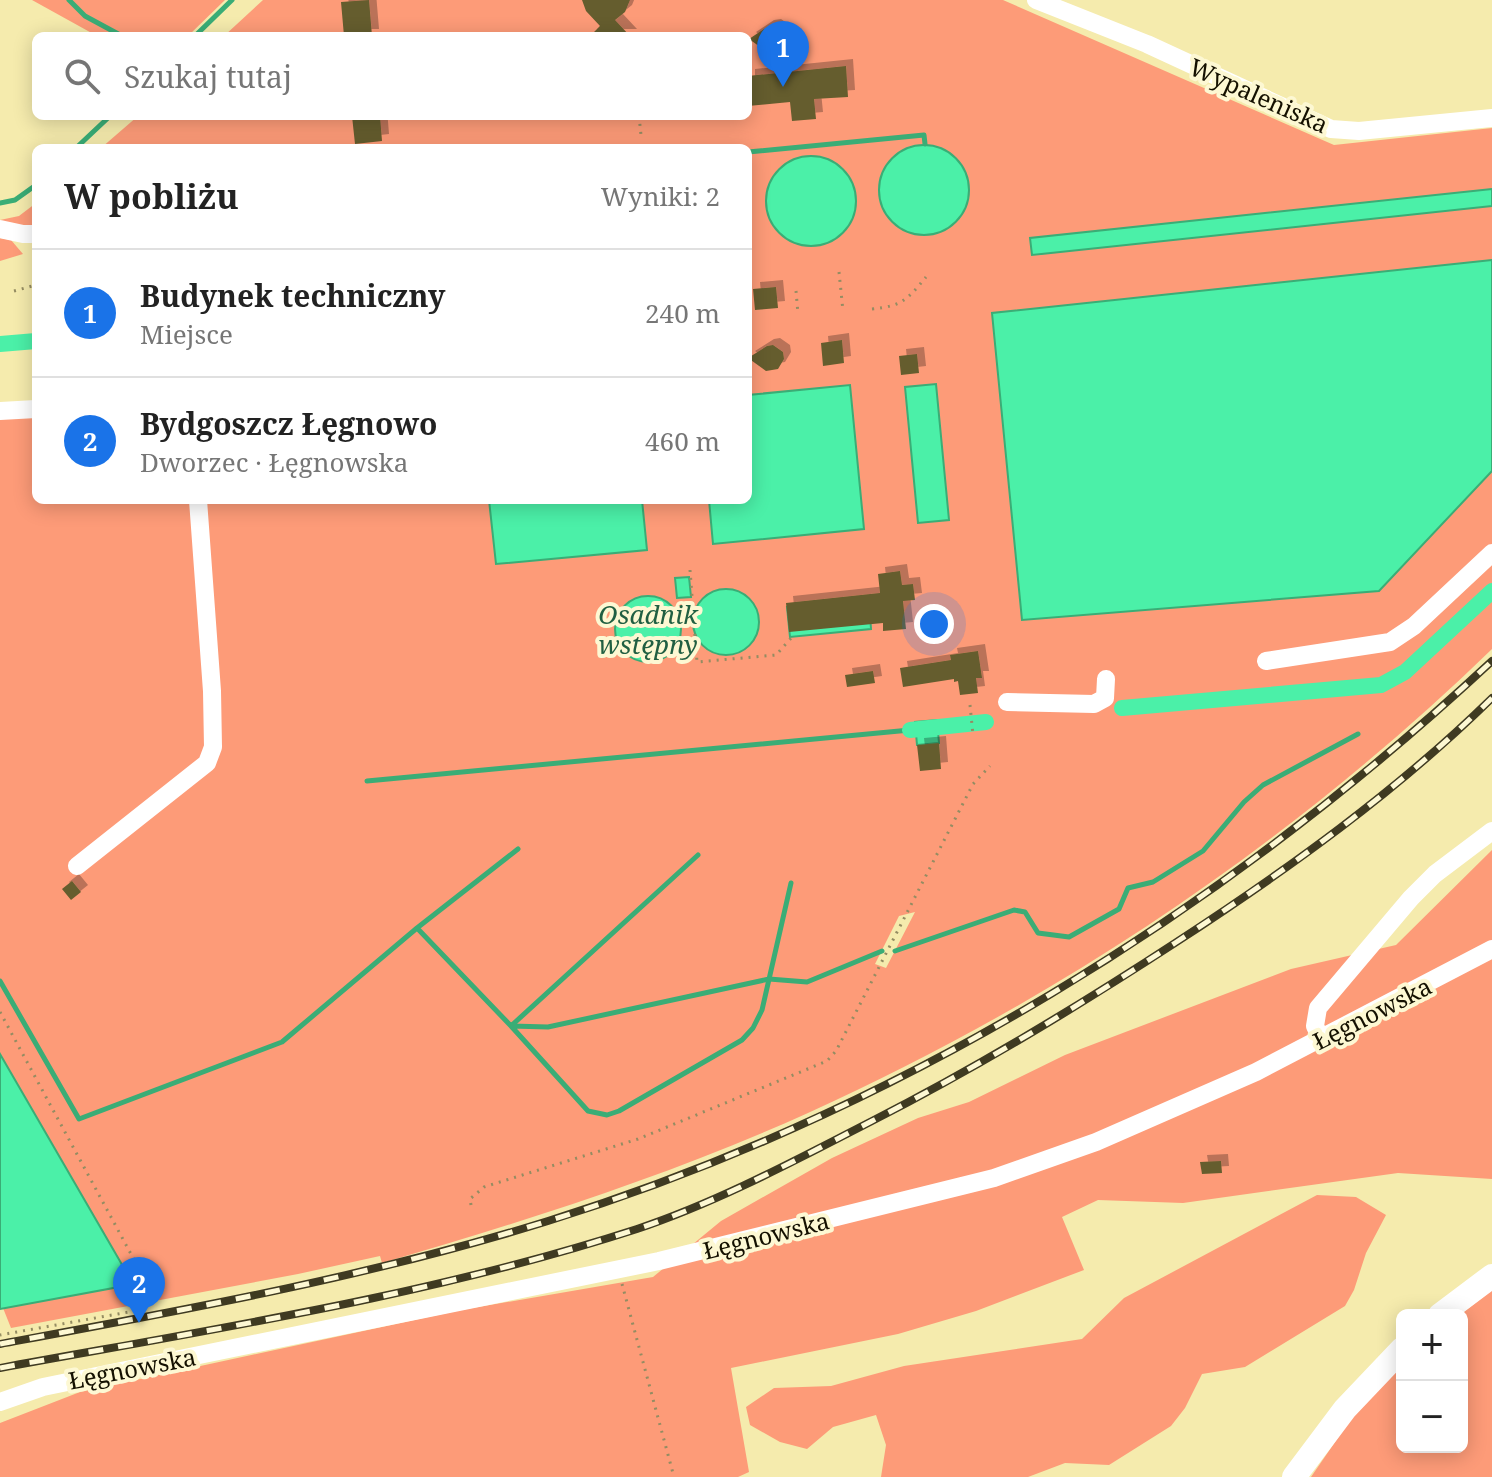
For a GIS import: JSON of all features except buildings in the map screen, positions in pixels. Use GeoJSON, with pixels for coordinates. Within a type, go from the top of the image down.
{"type":"FeatureCollection","features":[{"type":"Feature","properties":{"kind":"main road"},"geometry":{"type":"LineString","coordinates":[[1448,1309],[1492,1276]]}},
{"type":"Feature","properties":{"kind":"main road"},"geometry":{"type":"LineString","coordinates":[[1294,1477],[1345,1409],[1396,1355]]}},
{"type":"Feature","properties":{"kind":"street","name":"Wypaleniska"},"geometry":{"type":"LineString","coordinates":[[1036,0],[1147,44],[1331,129],[1369,131],[1492,118]]}},
{"type":"Feature","properties":{"kind":"street"},"geometry":{"type":"LineString","coordinates":[[0,229],[32,234]]}},
{"type":"Feature","properties":{"kind":"street"},"geometry":{"type":"LineString","coordinates":[[0,411],[32,409]]}},
{"type":"Feature","properties":{"kind":"street"},"geometry":{"type":"LineString","coordinates":[[77,866],[207,763],[213,747],[198,504]]}},
{"type":"Feature","properties":{"kind":"street"},"geometry":{"type":"LineString","coordinates":[[1266,661],[1390,642],[1414,626],[1492,553]]}},
{"type":"Feature","properties":{"kind":"street"},"geometry":{"type":"LineString","coordinates":[[1007,702],[1094,704],[1105,698],[1106,679]]}},
{"type":"Feature","properties":{"kind":"street"},"geometry":{"type":"LineString","coordinates":[[1321,1039],[1315,1026],[1318,1008],[1411,898],[1435,874],[1492,831]]}},
{"type":"Feature","properties":{"kind":"street","name":"Łęgnowska"},"geometry":{"type":"LineString","coordinates":[[0,1402],[43,1387],[618,1270],[994,1178],[1111,1135],[1256,1072],[1492,949]]}},
{"type":"Feature","properties":{"kind":"path"},"geometry":{"type":"LineString","coordinates":[[639,120],[641,135]]}},
{"type":"Feature","properties":{"kind":"path"},"geometry":{"type":"LineString","coordinates":[[839,272],[843,311]]}},
{"type":"Feature","properties":{"kind":"path"},"geometry":{"type":"LineString","coordinates":[[872,309],[894,307],[907,300],[926,277]]}},
{"type":"Feature","properties":{"kind":"path"},"geometry":{"type":"LineString","coordinates":[[14,291],[32,286]]}},
{"type":"Feature","properties":{"kind":"path"},"geometry":{"type":"LineString","coordinates":[[796,291],[798,314]]}},
{"type":"Feature","properties":{"kind":"path"},"geometry":{"type":"LineString","coordinates":[[690,570],[697,662],[776,655],[792,637]]}},
{"type":"Feature","properties":{"kind":"path"},"geometry":{"type":"LineString","coordinates":[[970,705],[973,735]]}},
{"type":"Feature","properties":{"kind":"path"},"geometry":{"type":"LineString","coordinates":[[471,1205],[470,1199],[484,1187],[638,1139],[827,1061],[836,1051],[888,954],[973,784],[990,766]]}},
{"type":"Feature","properties":{"kind":"path"},"geometry":{"type":"LineString","coordinates":[[0,1012],[151,1291],[140,1310],[0,1335]]}},
{"type":"Feature","properties":{"kind":"path"},"geometry":{"type":"LineString","coordinates":[[618,1270],[674,1477]]}},
{"type":"Feature","properties":{"kind":"shaded area"},"geometry":{"type":"Polygon","coordinates":[[[32,0],[225,0],[192,32],[90,32],[32,0]]]}},
{"type":"Feature","properties":{"kind":"shaded area"},"geometry":{"type":"Polygon","coordinates":[[[263,0],[1003,0],[1334,145],[1492,128],[1492,649],[1416,720],[1337,787],[1255,851],[1170,911],[993,1020],[808,1113],[704,1157],[598,1196],[382,1263],[380,1256],[11,1328],[3,1308],[124,1286],[128,1275],[0,1053],[0,417],[32,415],[32,504],[752,504],[752,144],[106,144],[133,120],[752,120],[752,32],[228,32],[263,0]],[[915,912],[899,916],[875,964],[886,968],[915,912]]]}},
{"type":"Feature","properties":{"kind":"shaded area"},"geometry":{"type":"Polygon","coordinates":[[[32,206],[32,227],[0,223],[0,220],[19,216],[32,206]]]}},
{"type":"Feature","properties":{"kind":"shaded area"},"geometry":{"type":"Polygon","coordinates":[[[0,238],[11,240],[23,254],[0,261],[0,238]]]}},
{"type":"Feature","properties":{"kind":"shaded area"},"geometry":{"type":"Polygon","coordinates":[[[1492,850],[1492,1179],[1398,1173],[1183,1203],[1098,1200],[1062,1217],[1084,1270],[976,1311],[898,1334],[731,1368],[749,1472],[738,1477],[0,1477],[0,1423],[80,1392],[461,1310],[653,1277],[721,1221],[832,1158],[918,1118],[969,1102],[1065,1055],[1291,969],[1396,945],[1492,850]]]}},
{"type":"Feature","properties":{"kind":"shaded area"},"geometry":{"type":"Polygon","coordinates":[[[1317,1195],[1356,1197],[1386,1215],[1366,1253],[1354,1290],[1345,1306],[1245,1367],[1202,1374],[1185,1408],[1171,1426],[1109,1465],[1065,1463],[1028,1477],[881,1477],[886,1445],[876,1415],[833,1427],[807,1449],[780,1442],[750,1425],[746,1407],[774,1388],[831,1386],[904,1366],[1082,1339],[1124,1298],[1317,1195]]]}},
{"type":"Feature","properties":{"kind":"shaded area"},"geometry":{"type":"Polygon","coordinates":[[[1492,1290],[1492,1477],[1311,1477],[1357,1410],[1396,1372],[1396,1453],[1468,1453],[1468,1309],[1492,1290]]]}},
{"type":"Feature","properties":{"kind":"water"},"geometry":{"type":"Polygon","coordinates":[[[924,145],[941,148],[956,158],[966,173],[969,190],[966,207],[956,222],[941,232],[924,235],[907,232],[892,222],[882,207],[879,190],[882,173],[892,158],[907,148],[924,145]]]}},
{"type":"Feature","properties":{"kind":"water"},"geometry":{"type":"Polygon","coordinates":[[[811,156],[828,159],[843,169],[853,184],[856,201],[853,218],[843,233],[828,243],[811,246],[794,243],[779,233],[769,218],[766,201],[769,184],[779,169],[794,159],[811,156]]]}},
{"type":"Feature","properties":{"kind":"water"},"geometry":{"type":"Polygon","coordinates":[[[1492,189],[1492,206],[1032,255],[1030,238],[1492,189]]]}},
{"type":"Feature","properties":{"kind":"water"},"geometry":{"type":"Polygon","coordinates":[[[1492,260],[1492,471],[1379,591],[1022,620],[992,313],[1492,260]]]}},
{"type":"Feature","properties":{"kind":"water"},"geometry":{"type":"Polygon","coordinates":[[[936,384],[949,520],[918,523],[905,387],[936,384]]]}},
{"type":"Feature","properties":{"kind":"water"},"geometry":{"type":"Polygon","coordinates":[[[850,385],[864,529],[713,544],[709,504],[752,504],[752,395],[850,385]]]}},
{"type":"Feature","properties":{"kind":"water"},"geometry":{"type":"Polygon","coordinates":[[[489,504],[642,504],[647,550],[496,564],[489,504]]]}},
{"type":"Feature","properties":{"kind":"water"},"geometry":{"type":"Polygon","coordinates":[[[689,577],[691,597],[677,598],[675,578],[689,577]]]}},
{"type":"Feature","properties":{"kind":"water","name":"Osadnik wstępny"},"geometry":{"type":"Polygon","coordinates":[[[726,589],[739,591],[754,604],[759,622],[757,635],[744,650],[726,655],[713,653],[698,640],[693,622],[695,609],[708,594],[726,589]]]}},
{"type":"Feature","properties":{"kind":"water","name":"Osadnik wstępny"},"geometry":{"type":"Polygon","coordinates":[[[648,596],[661,598],[676,611],[681,629],[679,642],[666,657],[648,662],[635,660],[620,647],[615,629],[617,616],[630,601],[648,596]]]}},
{"type":"Feature","properties":{"kind":"water"},"geometry":{"type":"Polygon","coordinates":[[[869,599],[871,629],[790,637],[787,607],[869,599]]]}},
{"type":"Feature","properties":{"kind":"water"},"geometry":{"type":"Polygon","coordinates":[[[937,720],[939,743],[917,745],[915,722],[937,720]]]}},
{"type":"Feature","properties":{"kind":"water"},"geometry":{"type":"Polygon","coordinates":[[[0,1054],[128,1275],[124,1286],[0,1309],[0,1054]]]}},
{"type":"Feature","properties":{"kind":"waterway"},"geometry":{"type":"LineString","coordinates":[[69,0],[85,16],[115,32]]}},
{"type":"Feature","properties":{"kind":"waterway"},"geometry":{"type":"LineString","coordinates":[[199,32],[232,0]]}},
{"type":"Feature","properties":{"kind":"waterway"},"geometry":{"type":"LineString","coordinates":[[80,144],[106,120]]}},
{"type":"Feature","properties":{"kind":"waterway"},"geometry":{"type":"LineString","coordinates":[[752,152],[924,135],[925,144]]}},
{"type":"Feature","properties":{"kind":"waterway"},"geometry":{"type":"LineString","coordinates":[[0,203],[15,200],[32,188]]}},
{"type":"Feature","properties":{"kind":"waterway"},"geometry":{"type":"LineString","coordinates":[[0,344],[32,341]]}},
{"type":"Feature","properties":{"kind":"waterway"},"geometry":{"type":"LineString","coordinates":[[1122,708],[1381,685],[1405,672],[1492,591]]}},
{"type":"Feature","properties":{"kind":"waterway"},"geometry":{"type":"LineString","coordinates":[[910,730],[986,722]]}},
{"type":"Feature","properties":{"kind":"waterway"},"geometry":{"type":"LineString","coordinates":[[367,781],[910,730]]}},
{"type":"Feature","properties":{"kind":"waterway"},"geometry":{"type":"LineString","coordinates":[[895,951],[1014,910],[1025,912],[1038,933],[1069,937],[1119,909],[1128,888],[1153,882],[1203,851],[1244,802],[1263,785],[1358,734]]}},
{"type":"Feature","properties":{"kind":"waterway"},"geometry":{"type":"LineString","coordinates":[[417,928],[518,849]]}},
{"type":"Feature","properties":{"kind":"waterway"},"geometry":{"type":"LineString","coordinates":[[698,855],[511,1026],[588,1111],[607,1115],[619,1111],[742,1040],[753,1028],[762,1010],[791,883]]}},
{"type":"Feature","properties":{"kind":"waterway"},"geometry":{"type":"LineString","coordinates":[[0,981],[79,1119],[282,1042],[417,928],[511,1026],[548,1027],[769,979],[807,982],[882,951]]}},
{"type":"Feature","properties":{"kind":"railway"},"geometry":{"type":"LineString","coordinates":[[0,1344],[276,1291],[480,1241],[679,1176],[806,1122],[931,1062],[1051,994],[1168,919],[1280,839],[1388,753],[1492,661]]}},
{"type":"Feature","properties":{"kind":"railway"},"geometry":{"type":"LineString","coordinates":[[0,1368],[241,1325],[480,1274],[637,1229],[727,1193],[815,1151],[949,1080],[1175,943],[1258,887],[1379,798],[1492,698]]}},
{"type":"Feature","properties":{"kind":"place","name":"Budynek techniczny"},"geometry":{"type":"Point","coordinates":[783,87]}},
{"type":"Feature","properties":{"kind":"place","name":"Bydgoszcz Łęgnowo"},"geometry":{"type":"Point","coordinates":[139,1323]}}]}
